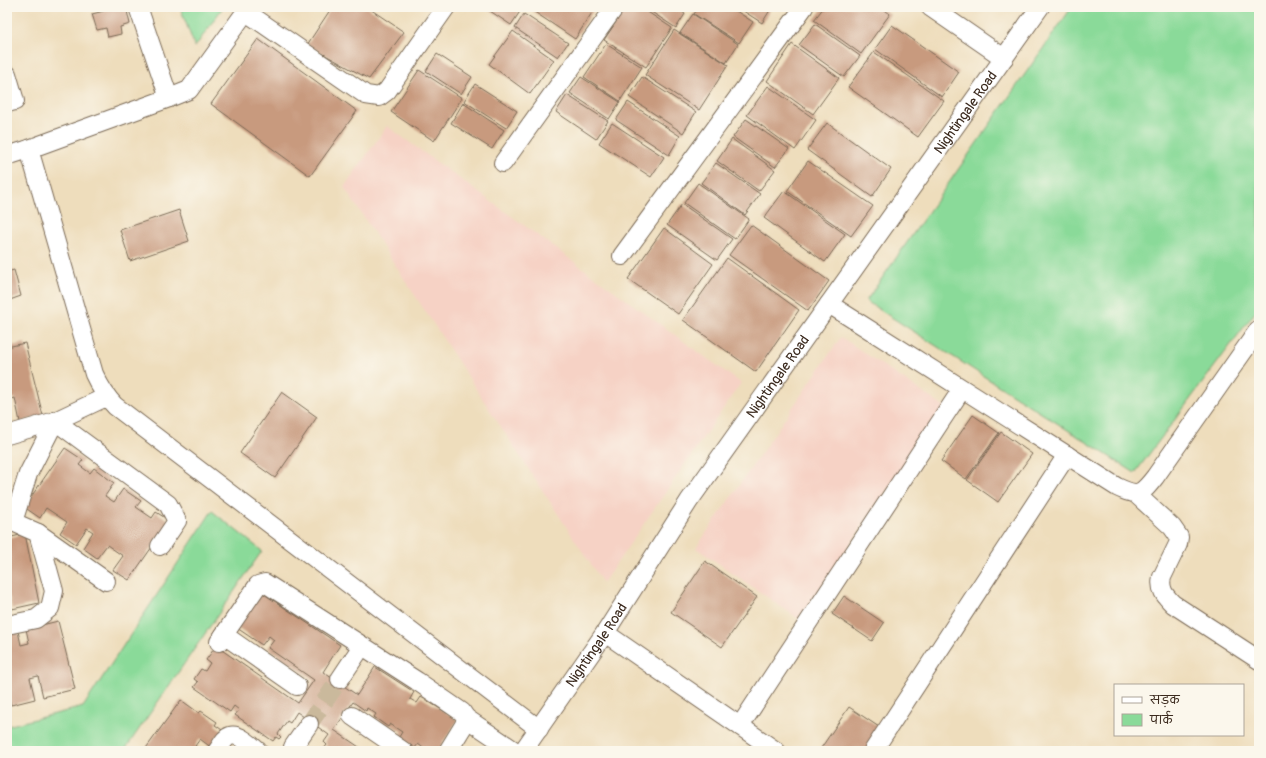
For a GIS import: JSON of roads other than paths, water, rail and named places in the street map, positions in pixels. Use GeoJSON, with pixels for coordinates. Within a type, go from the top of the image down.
{"type":"FeatureCollection","features":[{"type":"Feature","properties":{"kind":"street"},"geometry":{"type":"LineString","coordinates":[[138,7],[169,98]]}},
{"type":"Feature","properties":{"kind":"street"},"geometry":{"type":"LineString","coordinates":[[7,156],[29,150],[189,90],[248,10],[366,95],[378,98],[387,91],[446,7]]}},
{"type":"Feature","properties":{"kind":"street"},"geometry":{"type":"LineString","coordinates":[[503,164],[615,7]]}},
{"type":"Feature","properties":{"kind":"street"},"geometry":{"type":"LineString","coordinates":[[622,256],[804,7]]}},
{"type":"Feature","properties":{"kind":"street"},"geometry":{"type":"LineString","coordinates":[[930,7],[1004,58]]}},
{"type":"Feature","properties":{"kind":"street","name":"Nightingale Road"},"geometry":{"type":"LineString","coordinates":[[523,751],[605,633],[689,501],[1040,7]]}},
{"type":"Feature","properties":{"kind":"street"},"geometry":{"type":"LineString","coordinates":[[7,74],[15,101],[7,103]]}},
{"type":"Feature","properties":{"kind":"street"},"geometry":{"type":"LineString","coordinates":[[29,150],[94,374],[106,397],[115,406],[539,729]]}},
{"type":"Feature","properties":{"kind":"street"},"geometry":{"type":"LineString","coordinates":[[829,304],[1117,487],[1127,492],[1136,494],[1172,527],[1179,537],[1178,544],[1161,581],[1161,587],[1166,597],[1173,604],[1259,660]]}},
{"type":"Feature","properties":{"kind":"street"},"geometry":{"type":"LineString","coordinates":[[1136,494],[1142,491],[1155,477],[1259,329]]}},
{"type":"Feature","properties":{"kind":"street"},"geometry":{"type":"LineString","coordinates":[[740,726],[962,388]]}},
{"type":"Feature","properties":{"kind":"street"},"geometry":{"type":"LineString","coordinates":[[7,435],[55,421],[106,397]]}},
{"type":"Feature","properties":{"kind":"street"},"geometry":{"type":"LineString","coordinates":[[55,421],[28,474],[10,523],[38,533],[106,581]]}},
{"type":"Feature","properties":{"kind":"street"},"geometry":{"type":"LineString","coordinates":[[55,421],[168,504],[177,521],[160,546]]}},
{"type":"Feature","properties":{"kind":"street"},"geometry":{"type":"LineString","coordinates":[[873,751],[1067,455]]}},
{"type":"Feature","properties":{"kind":"street"},"geometry":{"type":"LineString","coordinates":[[7,625],[36,619],[50,608],[54,590],[38,533]]}},
{"type":"Feature","properties":{"kind":"street"},"geometry":{"type":"LineString","coordinates":[[297,686],[221,639],[258,585],[265,583],[462,712],[466,718],[515,751]]}},
{"type":"Feature","properties":{"kind":"street"},"geometry":{"type":"LineString","coordinates":[[605,633],[774,750]]}},
{"type":"Feature","properties":{"kind":"street"},"geometry":{"type":"LineString","coordinates":[[340,679],[362,646]]}},
{"type":"Feature","properties":{"kind":"street"},"geometry":{"type":"LineString","coordinates":[[352,716],[403,751]]}},
{"type":"Feature","properties":{"kind":"street"},"geometry":{"type":"LineString","coordinates":[[448,751],[464,725],[466,718]]}},
{"type":"Feature","properties":{"kind":"street"},"geometry":{"type":"LineString","coordinates":[[293,747],[309,724]]}},
{"type":"Feature","properties":{"kind":"street"},"geometry":{"type":"LineString","coordinates":[[218,751],[226,739],[230,736],[236,736],[258,751]]}},
{"type":"Feature","properties":{"kind":"tunnel"},"geometry":{"type":"LineString","coordinates":[[309,724],[340,679]]}}]}
